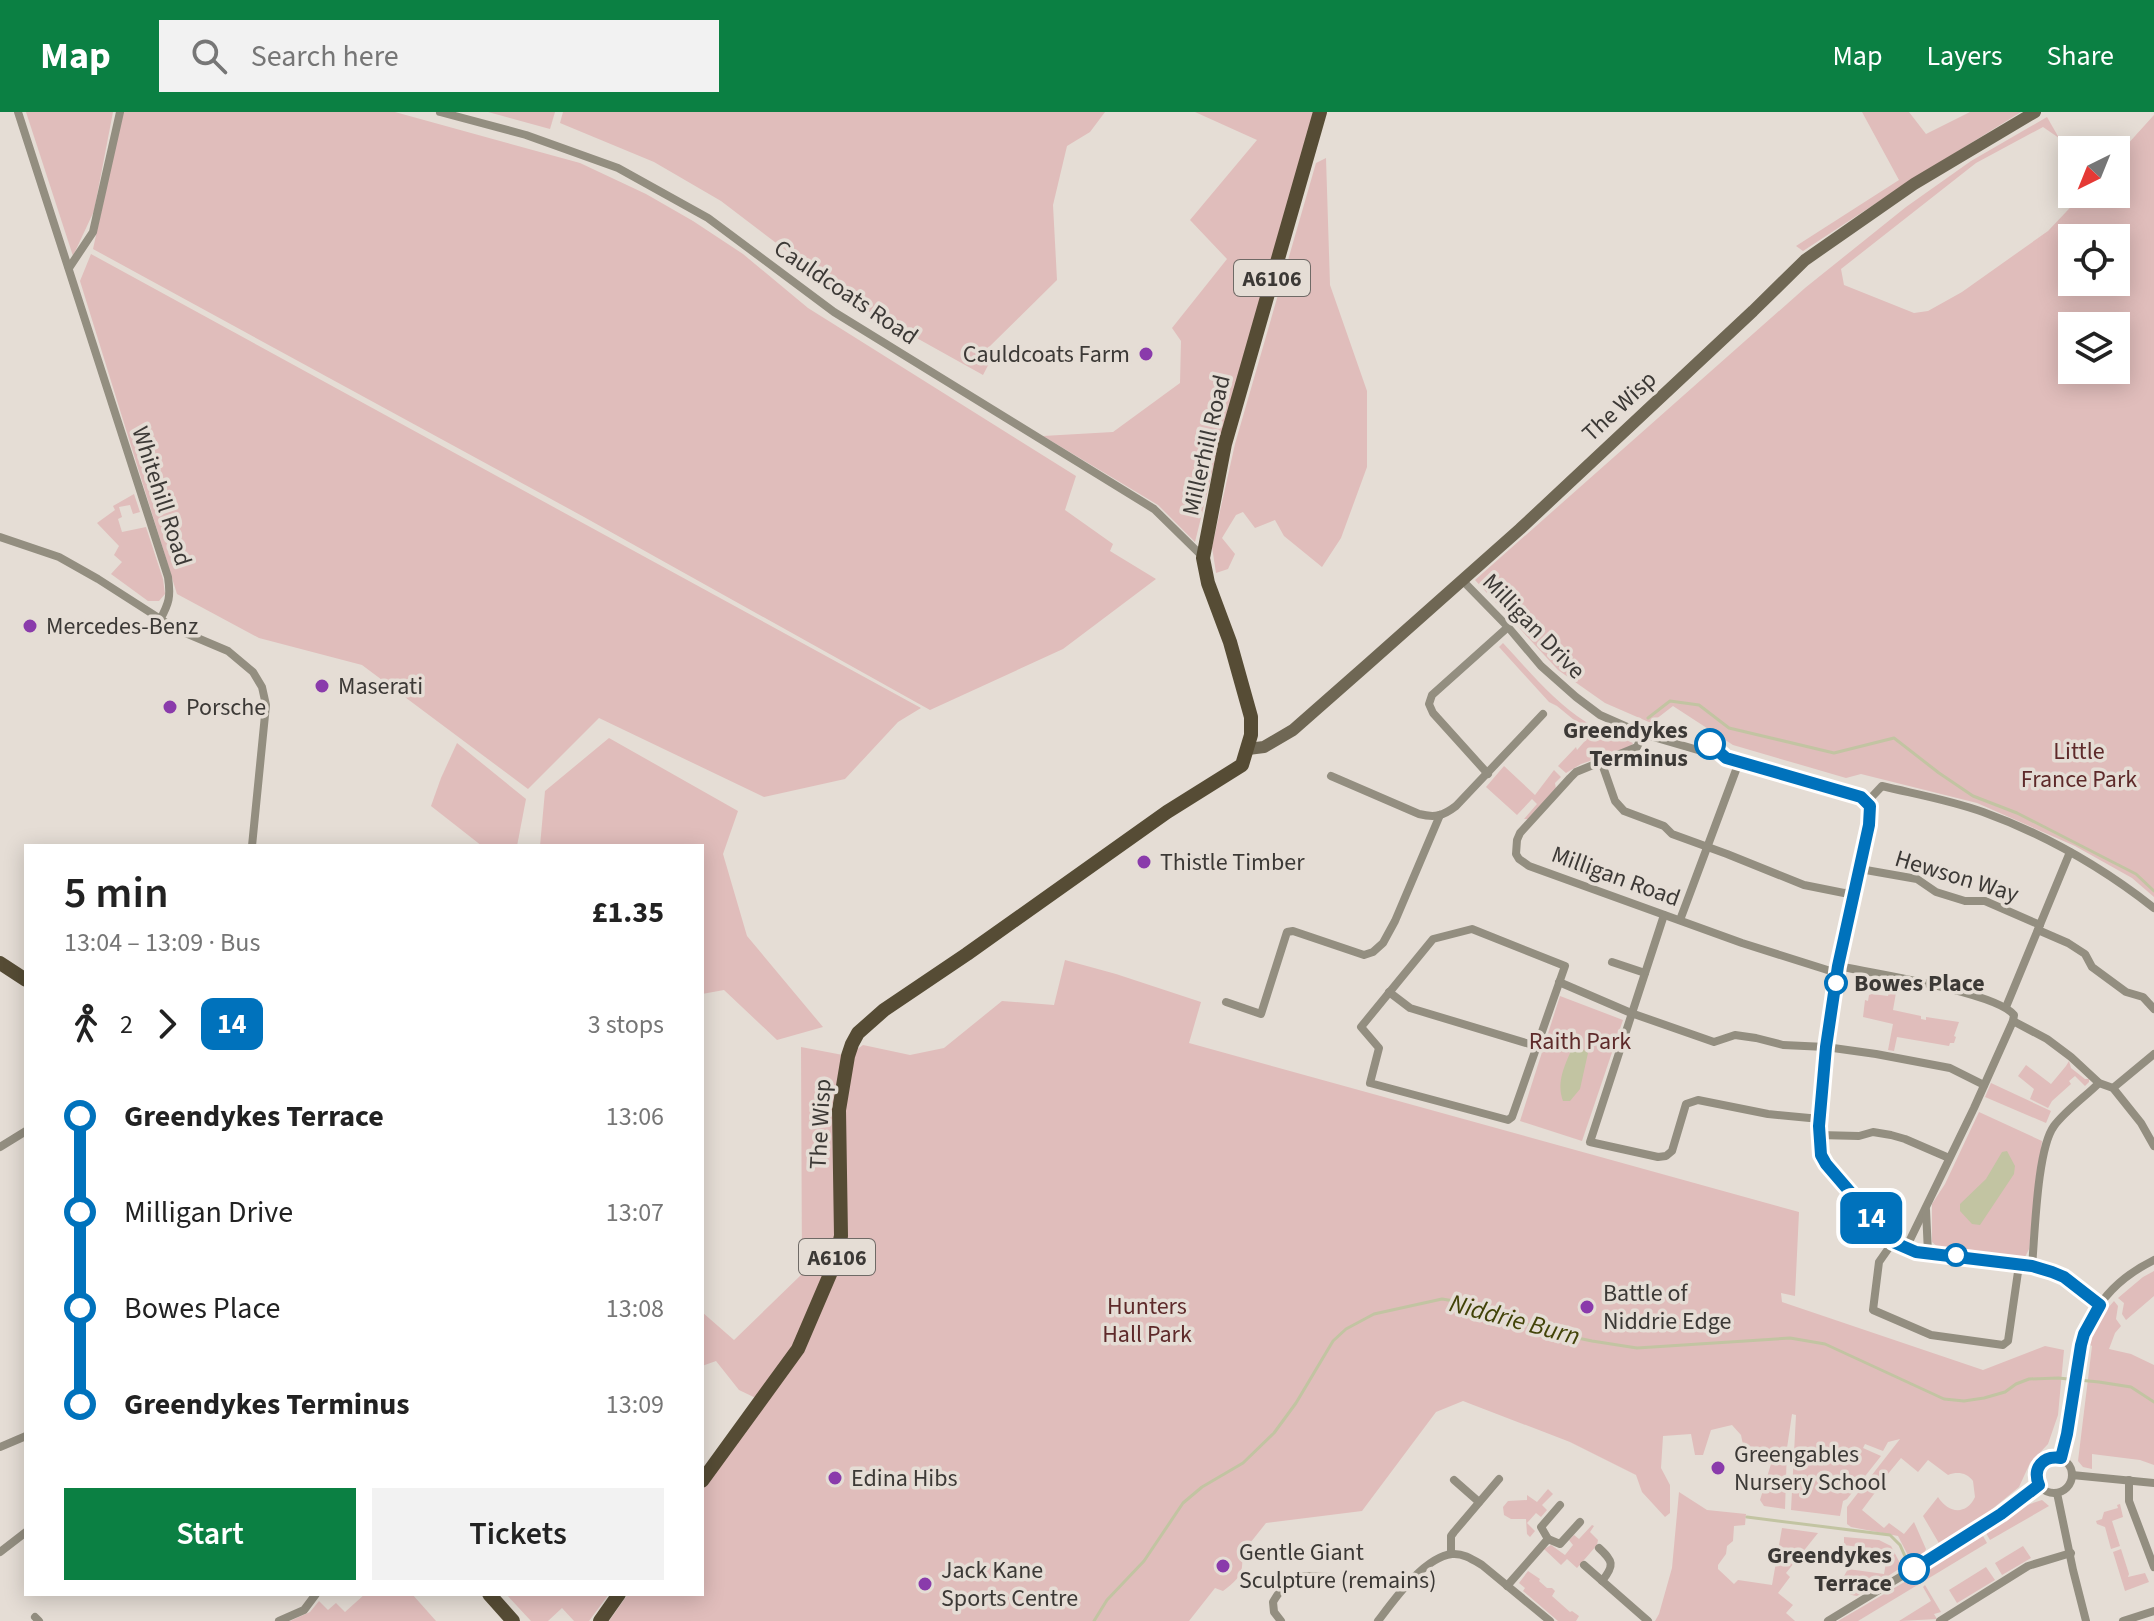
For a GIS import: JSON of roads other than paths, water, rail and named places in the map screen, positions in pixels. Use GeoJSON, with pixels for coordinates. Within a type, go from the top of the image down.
{"type":"FeatureCollection","features":[{"type":"Feature","properties":{"kind":"main road","name":"Millerhill Road"},"geometry":{"type":"LineString","coordinates":[[1248,749],[1251,717],[1230,642],[1208,583],[1203,558],[1225,444],[1320,112]]}},
{"type":"Feature","properties":{"kind":"main road","name":"The Wisp"},"geometry":{"type":"LineString","coordinates":[[704,1478],[798,1349],[834,1265],[841,1236],[839,1110],[848,1056],[858,1033],[884,1010],[1167,812],[1242,765],[1248,749]]}},
{"type":"Feature","properties":{"kind":"main road"},"geometry":{"type":"LineString","coordinates":[[0,963],[24,979]]}},
{"type":"Feature","properties":{"kind":"main road"},"geometry":{"type":"LineString","coordinates":[[491,1596],[513,1621]]}},
{"type":"Feature","properties":{"kind":"main road"},"geometry":{"type":"LineString","coordinates":[[600,1621],[618,1596]]}},
{"type":"Feature","properties":{"kind":"street","name":"Whitehill Road"},"geometry":{"type":"LineString","coordinates":[[18,112],[168,577],[169,602],[160,620]]}},
{"type":"Feature","properties":{"kind":"street"},"geometry":{"type":"LineString","coordinates":[[69,268],[93,232],[120,112]]}},
{"type":"Feature","properties":{"kind":"street","name":"Cauldcoats Road"},"geometry":{"type":"LineString","coordinates":[[440,112],[526,135],[618,168],[708,218],[834,312],[1154,509],[1203,558]]}},
{"type":"Feature","properties":{"kind":"street","name":"The Wisp"},"geometry":{"type":"LineString","coordinates":[[1248,749],[1264,747],[1293,730],[1463,581],[1805,260],[1914,184],[2035,112]]}},
{"type":"Feature","properties":{"kind":"street"},"geometry":{"type":"LineString","coordinates":[[0,537],[59,557],[176,629],[228,651],[253,672],[262,687],[266,705],[252,844]]}},
{"type":"Feature","properties":{"kind":"street","name":"Milligan Drive"},"geometry":{"type":"LineString","coordinates":[[1463,581],[1541,666],[1600,715],[1643,734],[1739,762]]}},
{"type":"Feature","properties":{"kind":"street"},"geometry":{"type":"LineString","coordinates":[[1488,774],[1433,713],[1429,704],[1432,695],[1508,627]]}},
{"type":"Feature","properties":{"kind":"street"},"geometry":{"type":"LineString","coordinates":[[1331,776],[1419,814],[1440,815],[1456,806],[1543,714]]}},
{"type":"Feature","properties":{"kind":"street","name":"Milligan Road"},"geometry":{"type":"LineString","coordinates":[[1643,734],[1637,747],[1576,772],[1563,785],[1520,833],[1516,846],[1519,859],[1529,866],[1742,943],[1838,970]]}},
{"type":"Feature","properties":{"kind":"street"},"geometry":{"type":"LineString","coordinates":[[1601,761],[1615,801],[1624,811],[1664,826],[1672,834],[1804,885],[1844,893],[1855,892]]}},
{"type":"Feature","properties":{"kind":"street"},"geometry":{"type":"LineString","coordinates":[[1680,920],[1739,762],[1861,797],[1867,802],[1871,812],[1838,970],[1826,1047],[1819,1135],[1821,1155],[1893,1242],[1928,1253],[2032,1266],[2064,1277],[2100,1305]]}},
{"type":"Feature","properties":{"kind":"street"},"geometry":{"type":"LineString","coordinates":[[1867,802],[1882,786],[1981,811],[2070,852],[2154,908]]}},
{"type":"Feature","properties":{"kind":"street"},"geometry":{"type":"LineString","coordinates":[[1226,1002],[1261,1014],[1287,932],[1293,931],[1364,955],[1373,952],[1383,943],[1395,921],[1440,815]]}},
{"type":"Feature","properties":{"kind":"street"},"geometry":{"type":"LineString","coordinates":[[2006,1007],[2070,852]]}},
{"type":"Feature","properties":{"kind":"street","name":"Hewson Way"},"geometry":{"type":"LineString","coordinates":[[1860,869],[1917,879],[1936,892],[1965,901],[1985,901],[2068,943],[2085,954],[2092,967],[2126,992],[2143,997],[2154,1009]]}},
{"type":"Feature","properties":{"kind":"street"},"geometry":{"type":"LineString","coordinates":[[1664,915],[1590,1142],[1658,1157],[1666,1156],[1672,1151],[1686,1104],[1698,1100],[1768,1114],[1820,1119]]}},
{"type":"Feature","properties":{"kind":"street"},"geometry":{"type":"LineString","coordinates":[[1472,929],[1565,966],[1559,982],[1512,1117],[1508,1120],[1370,1083],[1379,1048],[1361,1027],[1433,939],[1472,929]]}},
{"type":"Feature","properties":{"kind":"street"},"geometry":{"type":"LineString","coordinates":[[1612,962],[1645,973]]}},
{"type":"Feature","properties":{"kind":"street"},"geometry":{"type":"LineString","coordinates":[[1838,970],[1952,989],[2006,1007],[2014,1015],[1906,1248]]}},
{"type":"Feature","properties":{"kind":"street"},"geometry":{"type":"LineString","coordinates":[[1559,982],[1631,1013],[1714,1042],[1735,1035],[1783,1045],[1826,1047],[1947,1067],[1984,1085]]}},
{"type":"Feature","properties":{"kind":"street"},"geometry":{"type":"LineString","coordinates":[[1389,992],[1410,1008],[1536,1046]]}},
{"type":"Feature","properties":{"kind":"street"},"geometry":{"type":"LineString","coordinates":[[2013,1021],[2047,1039],[2099,1083],[2113,1088],[2141,1123],[2154,1146]]}},
{"type":"Feature","properties":{"kind":"street"},"geometry":{"type":"LineString","coordinates":[[2113,1088],[2154,1054]]}},
{"type":"Feature","properties":{"kind":"street"},"geometry":{"type":"LineString","coordinates":[[2032,1266],[2041,1174],[2051,1132],[2099,1083]]}},
{"type":"Feature","properties":{"kind":"street"},"geometry":{"type":"LineString","coordinates":[[0,1147],[24,1132]]}},
{"type":"Feature","properties":{"kind":"street"},"geometry":{"type":"LineString","coordinates":[[1819,1135],[1859,1136],[1873,1132],[1905,1139],[1949,1158]]}},
{"type":"Feature","properties":{"kind":"street"},"geometry":{"type":"LineString","coordinates":[[1925,1209],[1928,1253]]}},
{"type":"Feature","properties":{"kind":"street"},"geometry":{"type":"LineString","coordinates":[[1893,1242],[1879,1262],[1873,1310],[1931,1335],[1947,1338],[2003,1345],[2008,1341],[2019,1265]]}},
{"type":"Feature","properties":{"kind":"street"},"geometry":{"type":"LineString","coordinates":[[2061,1458],[2084,1334],[2100,1305],[2123,1279],[2154,1260]]}},
{"type":"Feature","properties":{"kind":"street"},"geometry":{"type":"LineString","coordinates":[[0,1447],[24,1437]]}},
{"type":"Feature","properties":{"kind":"street"},"geometry":{"type":"LineString","coordinates":[[2050,1457],[2061,1458],[2070,1467],[2072,1475],[2067,1487],[2057,1493],[2046,1491],[2039,1485],[2036,1472],[2040,1463],[2050,1457]]}},
{"type":"Feature","properties":{"kind":"street"},"geometry":{"type":"LineString","coordinates":[[2072,1475],[2154,1483]]}},
{"type":"Feature","properties":{"kind":"street"},"geometry":{"type":"LineString","coordinates":[[1451,1554],[1451,1536],[1499,1479]]}},
{"type":"Feature","properties":{"kind":"street"},"geometry":{"type":"LineString","coordinates":[[1454,1480],[1479,1502]]}},
{"type":"Feature","properties":{"kind":"street"},"geometry":{"type":"LineString","coordinates":[[2129,1480],[2129,1501],[2154,1567]]}},
{"type":"Feature","properties":{"kind":"street"},"geometry":{"type":"LineString","coordinates":[[1828,1621],[1989,1522],[2039,1485]]}},
{"type":"Feature","properties":{"kind":"street"},"geometry":{"type":"LineString","coordinates":[[2057,1493],[2086,1621]]}},
{"type":"Feature","properties":{"kind":"street"},"geometry":{"type":"LineString","coordinates":[[1560,1505],[1541,1527],[1548,1539],[1560,1544],[1580,1522]]}},
{"type":"Feature","properties":{"kind":"street"},"geometry":{"type":"LineString","coordinates":[[0,1552],[24,1534]]}},
{"type":"Feature","properties":{"kind":"street"},"geometry":{"type":"LineString","coordinates":[[1507,1586],[1548,1539]]}},
{"type":"Feature","properties":{"kind":"street"},"geometry":{"type":"LineString","coordinates":[[1599,1548],[1609,1557],[1612,1565],[1602,1581]]}},
{"type":"Feature","properties":{"kind":"street"},"geometry":{"type":"LineString","coordinates":[[1945,1620],[2028,1566],[2071,1553]]}},
{"type":"Feature","properties":{"kind":"street"},"geometry":{"type":"LineString","coordinates":[[1378,1621],[1422,1570],[1431,1562],[1451,1554],[1470,1558],[1550,1621]]}},
{"type":"Feature","properties":{"kind":"street"},"geometry":{"type":"LineString","coordinates":[[1584,1565],[1648,1621]]}},
{"type":"Feature","properties":{"kind":"street"},"geometry":{"type":"LineString","coordinates":[[1281,1621],[1274,1612],[1273,1602],[1292,1579],[1300,1575],[1327,1577]]}},
{"type":"Feature","properties":{"kind":"street"},"geometry":{"type":"LineString","coordinates":[[279,1621],[304,1610],[314,1596]]}},
{"type":"Feature","properties":{"kind":"street"},"geometry":{"type":"LineString","coordinates":[[2123,1621],[2154,1611]]}},
{"type":"Feature","properties":{"kind":"waterway"},"geometry":{"type":"LineString","coordinates":[[1648,718],[1670,701],[1699,705],[1729,728],[1834,753],[1894,738],[1973,796],[2017,813],[2136,874],[2154,891]]}},
{"type":"Feature","properties":{"kind":"waterway","name":"Niddrie Burn"},"geometry":{"type":"LineString","coordinates":[[1094,1621],[1107,1600],[1144,1561],[1183,1503],[1202,1487],[1243,1463],[1274,1433],[1333,1341],[1346,1329],[1374,1314],[1442,1299],[1479,1305],[1544,1331],[1637,1348],[1790,1338],[1825,1344],[1944,1399],[1964,1401],[1984,1398],[2005,1392],[2029,1379],[2058,1378],[2131,1387],[2154,1402]]}},
{"type":"Feature","properties":{"kind":"waterway","name":"Niddrie Burn"},"geometry":{"type":"LineString","coordinates":[[1747,1517],[1890,1535],[1900,1545],[1908,1563]]}},
{"type":"Feature","properties":{"kind":"place","name":"Cauldcoats Farm"},"geometry":{"type":"Point","coordinates":[1146,354]}},
{"type":"Feature","properties":{"kind":"place","name":"Mercedes-Benz"},"geometry":{"type":"Point","coordinates":[30,626]}},
{"type":"Feature","properties":{"kind":"place","name":"Maserati"},"geometry":{"type":"Point","coordinates":[322,686]}},
{"type":"Feature","properties":{"kind":"place","name":"Porsche"},"geometry":{"type":"Point","coordinates":[170,707]}},
{"type":"Feature","properties":{"kind":"place","name":"Greendykes Terminus"},"geometry":{"type":"Point","coordinates":[1710,744]}},
{"type":"Feature","properties":{"kind":"place","name":"Thistle Timber"},"geometry":{"type":"Point","coordinates":[1144,862]}},
{"type":"Feature","properties":{"kind":"place","name":"Bowes Place"},"geometry":{"type":"Point","coordinates":[1836,983]}},
{"type":"Feature","properties":{"kind":"place","name":"Battle of Niddrie Edge"},"geometry":{"type":"Point","coordinates":[1587,1307]}},
{"type":"Feature","properties":{"kind":"place","name":"Greengables Nursery School"},"geometry":{"type":"Point","coordinates":[1718,1468]}},
{"type":"Feature","properties":{"kind":"place","name":"Edina Hibs"},"geometry":{"type":"Point","coordinates":[835,1478]}},
{"type":"Feature","properties":{"kind":"place","name":"Gentle Giant Sculpture (remains)"},"geometry":{"type":"Point","coordinates":[1223,1566]}},
{"type":"Feature","properties":{"kind":"place","name":"Greendykes Terrace"},"geometry":{"type":"Point","coordinates":[1914,1569]}},
{"type":"Feature","properties":{"kind":"place","name":"Jack Kane Sports Centre"},"geometry":{"type":"Point","coordinates":[925,1584]}},
{"type":"Feature","properties":{"kind":"park label","name":"Little France Park"},"geometry":{"type":"Point","coordinates":[2079,765]}},
{"type":"Feature","properties":{"kind":"park label","name":"Raith Park"},"geometry":{"type":"Point","coordinates":[1580,1041]}},
{"type":"Feature","properties":{"kind":"park label","name":"Hunters Hall Park"},"geometry":{"type":"Point","coordinates":[1147,1320]}}]}
